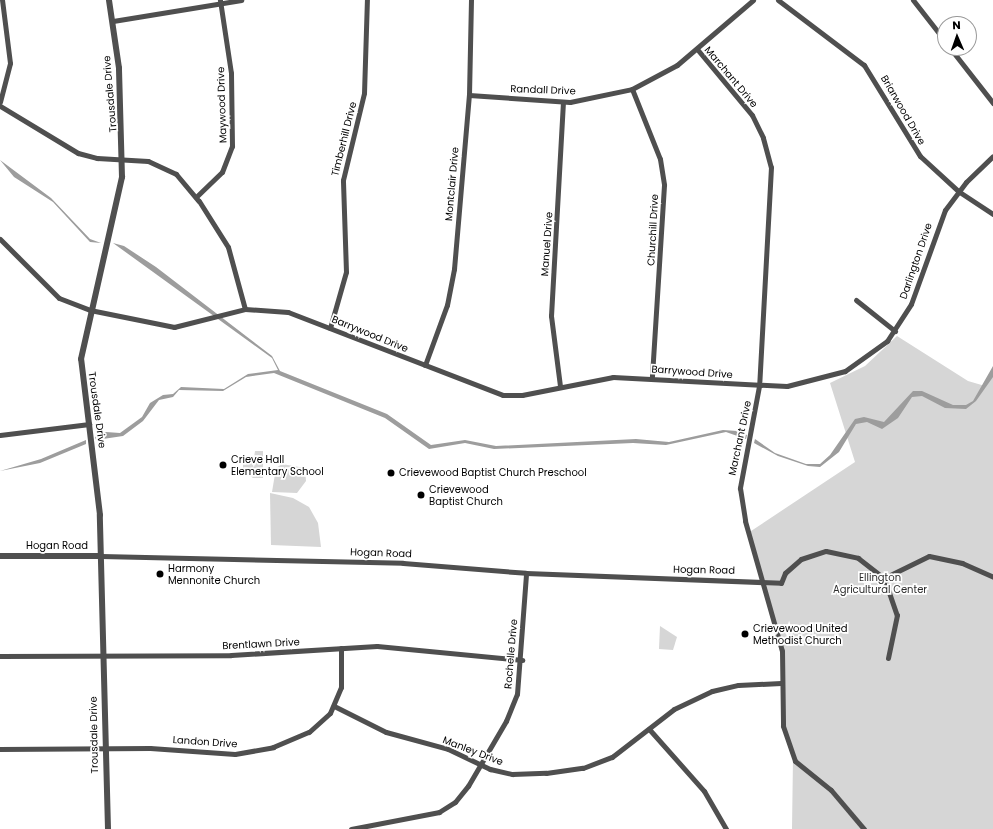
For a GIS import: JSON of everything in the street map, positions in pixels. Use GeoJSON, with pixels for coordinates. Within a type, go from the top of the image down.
{"type":"FeatureCollection","features":[{"type":"Feature","properties":{"kind":"street"},"geometry":{"type":"LineString","coordinates":[[0,102],[10,58],[2,0]]}},
{"type":"Feature","properties":{"kind":"street","name":"Trousdale Drive"},"geometry":{"type":"LineString","coordinates":[[108,829],[102,655],[100,515],[81,359],[90,310],[118,203],[124,159],[113,21],[109,0]]}},
{"type":"Feature","properties":{"kind":"street"},"geometry":{"type":"LineString","coordinates":[[113,21],[220,2],[241,0]]}},
{"type":"Feature","properties":{"kind":"street","name":"Timberhill Drive"},"geometry":{"type":"LineString","coordinates":[[330,328],[346,272],[343,180],[363,99],[366,0]]}},
{"type":"Feature","properties":{"kind":"street","name":"Montclair Drive"},"geometry":{"type":"LineString","coordinates":[[425,365],[452,283],[469,95],[471,0]]}},
{"type":"Feature","properties":{"kind":"street","name":"Randall Drive"},"geometry":{"type":"LineString","coordinates":[[469,95],[563,102],[632,88],[668,71],[697,50],[753,0]]}},
{"type":"Feature","properties":{"kind":"street","name":"Briarwood Drive"},"geometry":{"type":"LineString","coordinates":[[778,0],[864,65],[882,89],[916,151],[958,191],[993,214]]}},
{"type":"Feature","properties":{"kind":"street"},"geometry":{"type":"LineString","coordinates":[[913,0],[937,31]]}},
{"type":"Feature","properties":{"kind":"street","name":"Maywood Drive"},"geometry":{"type":"LineString","coordinates":[[196,197],[222,172],[232,146],[231,73],[220,2]]}},
{"type":"Feature","properties":{"kind":"street","name":"Marchant Drive"},"geometry":{"type":"LineString","coordinates":[[697,50],[752,115],[770,162],[772,191],[759,386],[740,488],[761,581],[782,651],[782,726],[793,758],[823,784],[864,829]]}},
{"type":"Feature","properties":{"kind":"street"},"geometry":{"type":"LineString","coordinates":[[956,56],[993,103]]}},
{"type":"Feature","properties":{"kind":"street","name":"Churchill Drive"},"geometry":{"type":"LineString","coordinates":[[632,88],[660,159],[664,185],[652,378]]}},
{"type":"Feature","properties":{"kind":"street","name":"Manuel Drive"},"geometry":{"type":"LineString","coordinates":[[560,386],[551,316],[563,102]]}},
{"type":"Feature","properties":{"kind":"street"},"geometry":{"type":"LineString","coordinates":[[0,106],[78,153],[148,161],[167,168],[196,197],[231,252],[245,309]]}},
{"type":"Feature","properties":{"kind":"street","name":"Darlington Drive"},"geometry":{"type":"LineString","coordinates":[[759,386],[804,384],[845,371],[872,354],[895,331],[914,296],[939,221],[958,191],[993,156]]}},
{"type":"Feature","properties":{"kind":"street","name":"Barrywood Drive"},"geometry":{"type":"LineString","coordinates":[[0,240],[57,296],[90,310],[161,326],[184,326],[245,309],[288,312],[509,396],[609,377],[652,378],[759,386]]}},
{"type":"Feature","properties":{"kind":"street"},"geometry":{"type":"LineString","coordinates":[[856,300],[895,331]]}},
{"type":"Feature","properties":{"kind":"street"},"geometry":{"type":"LineString","coordinates":[[0,435],[89,424]]}},
{"type":"Feature","properties":{"kind":"street","name":"Hogan Road"},"geometry":{"type":"LineString","coordinates":[[0,556],[101,556],[403,563],[526,573],[761,581],[781,583],[796,563],[821,552],[853,556],[884,578]]}},
{"type":"Feature","properties":{"kind":"street"},"geometry":{"type":"LineString","coordinates":[[888,658],[897,615],[884,578],[929,556],[962,563],[993,578]]}},
{"type":"Feature","properties":{"kind":"street","name":"Rochelle Drive"},"geometry":{"type":"LineString","coordinates":[[350,829],[442,810],[462,795],[481,765],[513,706],[522,660],[526,573]]}},
{"type":"Feature","properties":{"kind":"street","name":"Brentlawn Drive"},"geometry":{"type":"LineString","coordinates":[[0,656],[231,655],[341,648],[388,647],[522,660]]}},
{"type":"Feature","properties":{"kind":"street","name":"Landon Drive"},"geometry":{"type":"LineString","coordinates":[[0,749],[105,747],[255,752],[309,732],[334,706],[341,682],[341,648]]}},
{"type":"Feature","properties":{"kind":"street","name":"Manley Drive"},"geometry":{"type":"LineString","coordinates":[[334,706],[386,732],[448,750],[481,765],[522,774],[577,770],[618,754],[674,709],[712,691],[738,685],[781,683]]}},
{"type":"Feature","properties":{"kind":"street"},"geometry":{"type":"LineString","coordinates":[[649,729],[707,795],[726,829]]}},
{"type":"Feature","properties":{"kind":"green space","name":"Ellington Agricultural Center"},"geometry":{"type":"Polygon","coordinates":[[[897,336],[968,381],[985,386],[993,375],[993,829],[792,829],[793,758],[783,727],[782,660],[748,533],[855,462],[830,383],[865,366],[897,336]]]}},
{"type":"Feature","properties":{"kind":"green space"},"geometry":{"type":"Polygon","coordinates":[[[255,451],[263,451],[263,478],[253,478],[243,471],[243,462],[254,458],[255,451]]]}},
{"type":"Feature","properties":{"kind":"green space"},"geometry":{"type":"Polygon","coordinates":[[[282,464],[305,468],[306,481],[297,493],[272,492],[276,468],[282,464]]]}},
{"type":"Feature","properties":{"kind":"green space"},"geometry":{"type":"Polygon","coordinates":[[[270,493],[293,498],[309,507],[318,523],[321,547],[271,545],[270,493]]]}},
{"type":"Feature","properties":{"kind":"green space"},"geometry":{"type":"Polygon","coordinates":[[[660,626],[677,637],[673,650],[659,649],[660,626]]]}},
{"type":"Feature","properties":{"kind":"shaded area"},"geometry":{"type":"Polygon","coordinates":[[[0,160],[51,198],[90,239],[101,243],[90,242],[53,202],[14,177],[0,160]]]}},
{"type":"Feature","properties":{"kind":"shaded area"},"geometry":{"type":"Polygon","coordinates":[[[113,243],[124,246],[156,267],[272,356],[280,371],[387,414],[431,445],[465,440],[496,446],[636,439],[669,442],[723,430],[737,431],[747,435],[746,439],[726,432],[666,445],[633,443],[494,449],[465,443],[429,449],[385,418],[274,373],[246,377],[223,391],[179,390],[173,397],[159,400],[143,421],[123,436],[96,440],[95,437],[106,432],[120,433],[142,417],[150,403],[163,395],[173,394],[181,387],[224,389],[248,374],[278,370],[272,358],[113,243]]]}},
{"type":"Feature","properties":{"kind":"shaded area"},"geometry":{"type":"Polygon","coordinates":[[[993,366],[993,377],[976,401],[966,409],[945,408],[922,396],[912,397],[898,418],[882,429],[867,422],[856,424],[839,452],[820,467],[808,466],[778,456],[754,443],[755,439],[775,453],[806,464],[820,464],[830,455],[855,419],[864,417],[884,422],[913,391],[922,391],[953,405],[966,405],[973,401],[993,366]]]}},
{"type":"Feature","properties":{"kind":"shaded area"},"geometry":{"type":"Polygon","coordinates":[[[86,440],[86,444],[40,463],[0,471],[41,459],[86,440]]]}},
{"type":"Feature","properties":{"kind":"place","name":"Crieve Hall Elementary School"},"geometry":{"type":"Point","coordinates":[223,465]}},
{"type":"Feature","properties":{"kind":"place","name":"Crievewood Baptist Church Preschool"},"geometry":{"type":"Point","coordinates":[391,473]}},
{"type":"Feature","properties":{"kind":"place","name":"Crievewood Baptist Church"},"geometry":{"type":"Point","coordinates":[421,495]}},
{"type":"Feature","properties":{"kind":"place","name":"Harmony Mennonite Church"},"geometry":{"type":"Point","coordinates":[160,574]}},
{"type":"Feature","properties":{"kind":"place","name":"Crievewood United Methodist Church"},"geometry":{"type":"Point","coordinates":[745,634]}}]}
